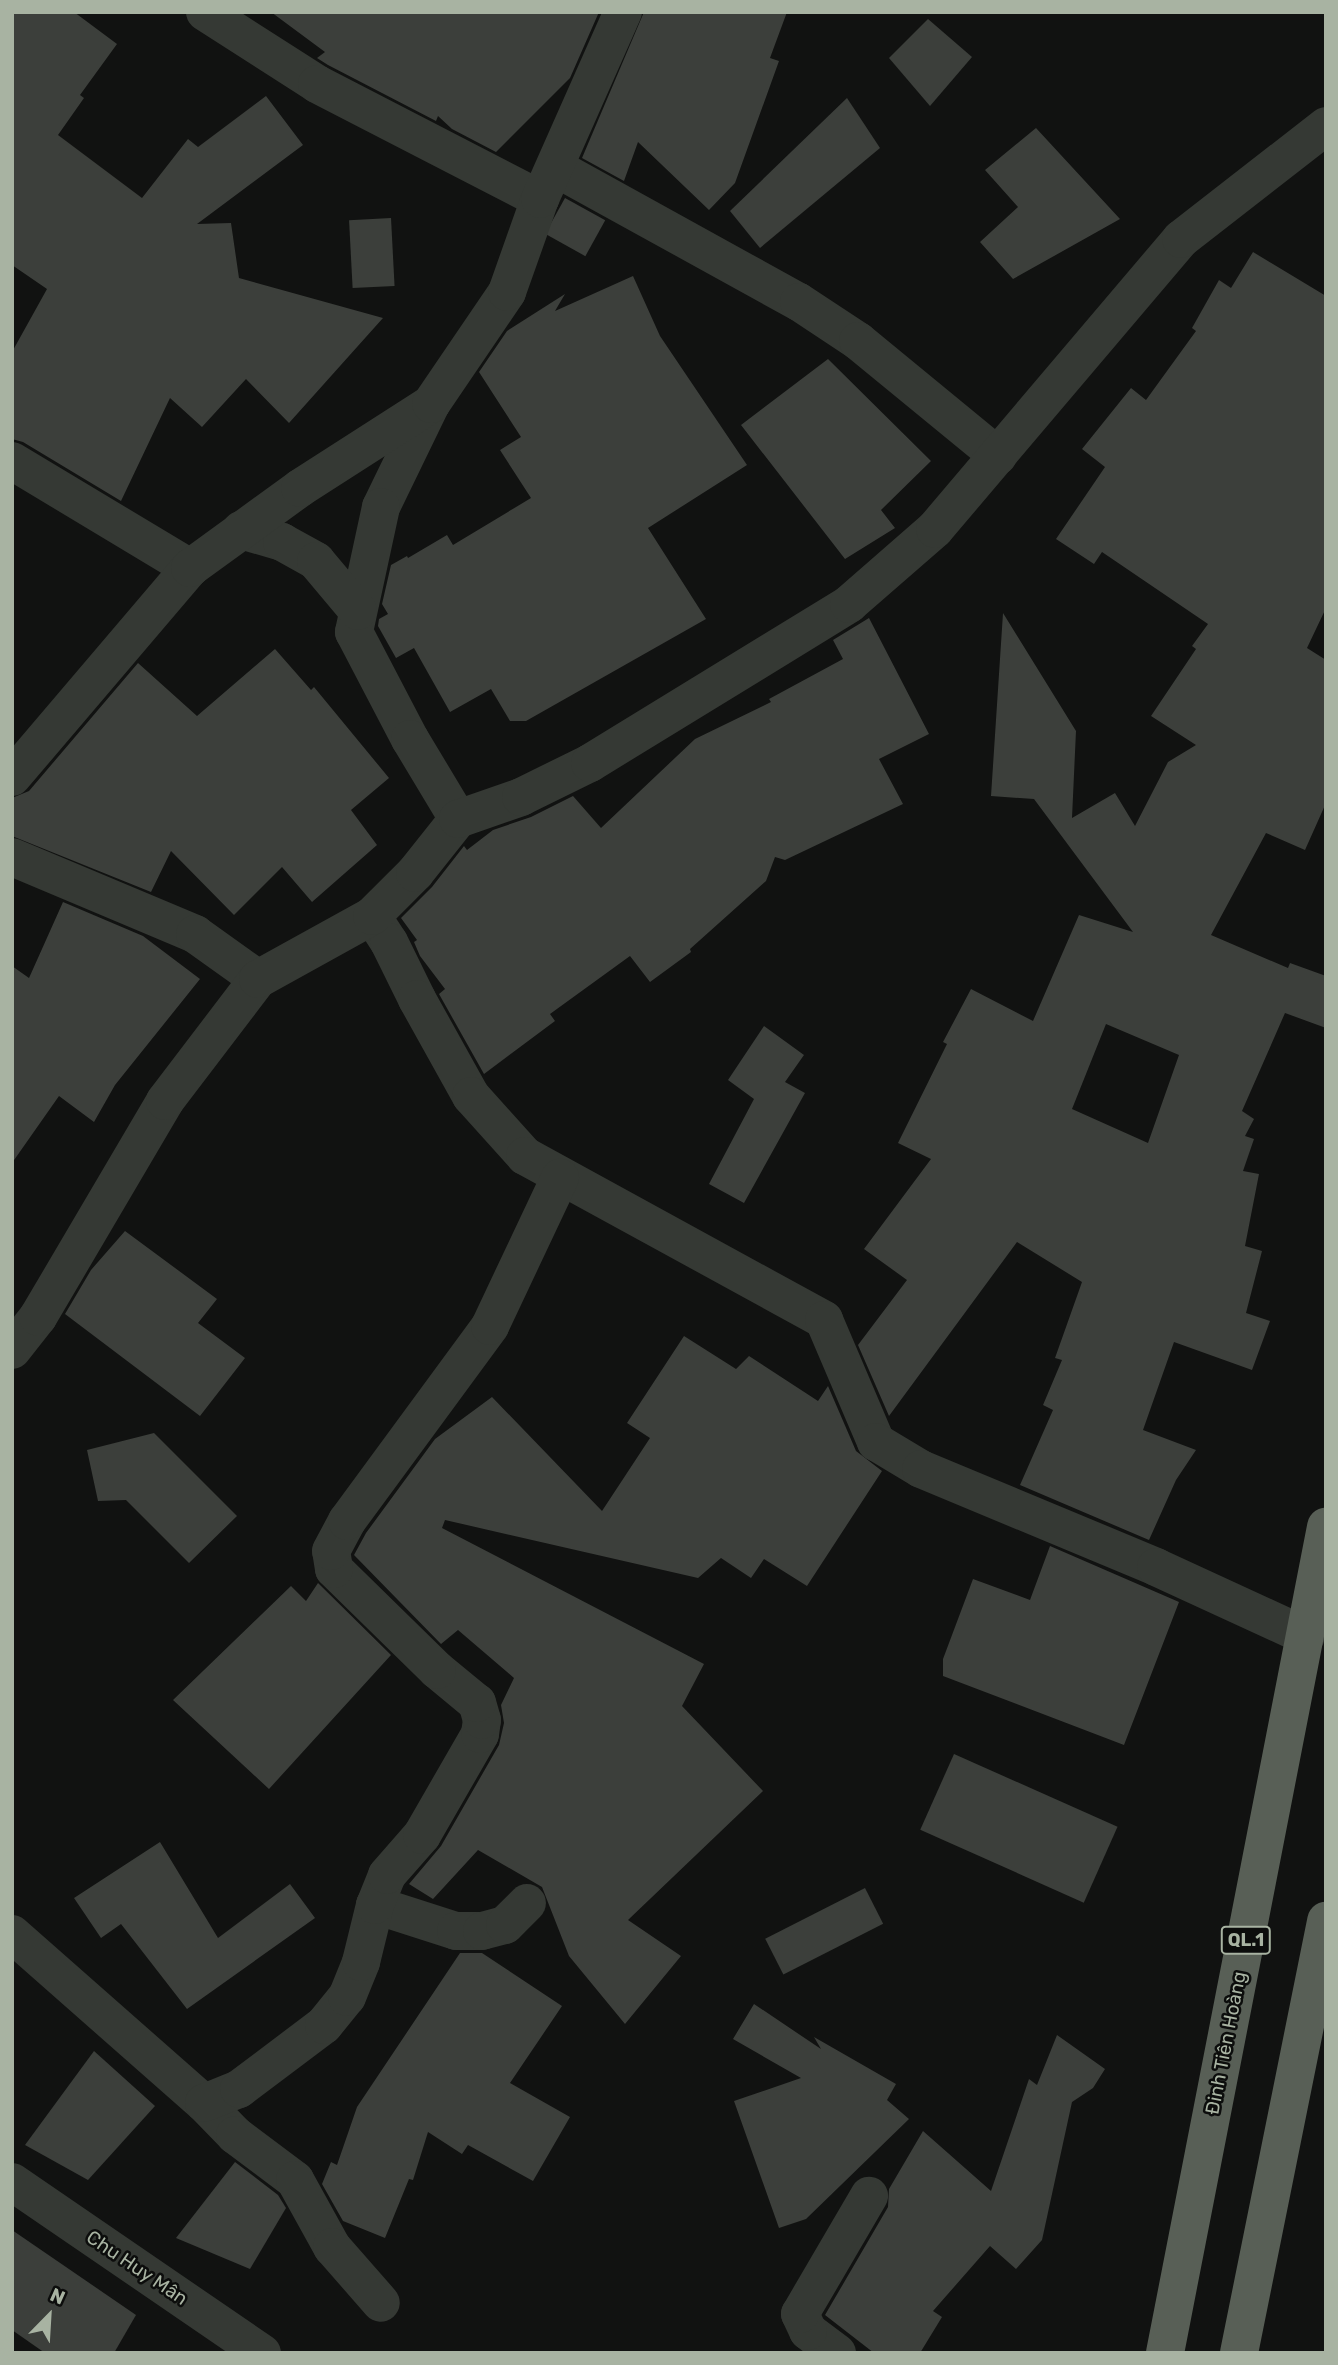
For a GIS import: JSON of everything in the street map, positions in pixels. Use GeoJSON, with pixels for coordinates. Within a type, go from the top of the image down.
{"type":"FeatureCollection","features":[{"type":"Feature","properties":{"kind":"highway","name":"Đinh Tiên Hoàng"},"geometry":{"type":"LineString","coordinates":[[1165,2353],[1326,1527]]}},
{"type":"Feature","properties":{"kind":"highway"},"geometry":{"type":"LineString","coordinates":[[1239,2353],[1326,1922]]}},
{"type":"Feature","properties":{"kind":"street"},"geometry":{"type":"LineString","coordinates":[[205,12],[317,84],[548,184],[799,302],[858,341],[999,456]]}},
{"type":"Feature","properties":{"kind":"street"},"geometry":{"type":"LineString","coordinates":[[458,819],[410,739],[354,632],[358,611],[382,507],[431,404],[508,292],[548,184],[623,12]]}},
{"type":"Feature","properties":{"kind":"street"},"geometry":{"type":"LineString","coordinates":[[12,1350],[38,1317],[165,1101],[258,979],[372,916],[415,873],[458,819],[521,797],[590,763],[849,604],[935,528],[1181,239],[1326,126]]}},
{"type":"Feature","properties":{"kind":"street"},"geometry":{"type":"LineString","coordinates":[[12,777],[190,568],[300,488],[431,404]]}},
{"type":"Feature","properties":{"kind":"street"},"geometry":{"type":"LineString","coordinates":[[12,461],[190,568]]}},
{"type":"Feature","properties":{"kind":"street"},"geometry":{"type":"LineString","coordinates":[[242,530],[282,542],[316,561],[358,611]]}},
{"type":"Feature","properties":{"kind":"street"},"geometry":{"type":"LineString","coordinates":[[12,857],[195,934],[258,979]]}},
{"type":"Feature","properties":{"kind":"street"},"geometry":{"type":"LineString","coordinates":[[372,916],[389,942],[471,1096],[525,1156],[560,1178],[753,1279],[824,1320],[876,1442],[921,1469],[1156,1567],[1306,1636]]}},
{"type":"Feature","properties":{"kind":"street"},"geometry":{"type":"LineString","coordinates":[[204,2103],[239,2089],[324,2025],[346,1997],[361,1962],[375,1905],[387,1875],[422,1835],[480,1734],[482,1720],[477,1703],[437,1670],[334,1569],[331,1552],[347,1521],[490,1326],[560,1178]]}},
{"type":"Feature","properties":{"kind":"street"},"geometry":{"type":"LineString","coordinates":[[375,1905],[456,1931],[482,1931],[505,1925],[527,1903]]}},
{"type":"Feature","properties":{"kind":"street"},"geometry":{"type":"LineString","coordinates":[[12,1934],[204,2103],[235,2135],[295,2180],[332,2247],[381,2303]]}},
{"type":"Feature","properties":{"kind":"street","name":"Chu Huy Mân"},"geometry":{"type":"LineString","coordinates":[[12,2182],[261,2353]]}},
{"type":"Feature","properties":{"kind":"street"},"geometry":{"type":"LineString","coordinates":[[837,2353],[808,2331],[800,2314],[869,2196]]}},
{"type":"Feature","properties":{"kind":"building"},"geometry":{"type":"Polygon","coordinates":[[[12,12],[74,12],[117,44],[80,95],[84,98],[58,135],[142,198],[188,139],[198,147],[266,96],[303,145],[197,224],[231,223],[239,278],[383,318],[289,423],[246,379],[202,427],[170,398],[121,501],[23,442],[12,439],[12,352],[47,289],[12,265],[12,12]]]}},
{"type":"Feature","properties":{"kind":"building"},"geometry":{"type":"Polygon","coordinates":[[[271,12],[599,12],[570,78],[496,152],[452,129],[438,116],[436,121],[328,65],[317,58],[325,52],[271,12]]]}},
{"type":"Feature","properties":{"kind":"building"},"geometry":{"type":"Polygon","coordinates":[[[644,12],[787,12],[770,58],[779,61],[735,183],[709,210],[638,142],[624,181],[582,158],[644,12]]]}},
{"type":"Feature","properties":{"kind":"building"},"geometry":{"type":"Polygon","coordinates":[[[928,19],[972,57],[930,106],[889,58],[928,19]]]}},
{"type":"Feature","properties":{"kind":"building"},"geometry":{"type":"Polygon","coordinates":[[[847,98],[880,148],[760,248],[730,211],[847,98]]]}},
{"type":"Feature","properties":{"kind":"building"},"geometry":{"type":"Polygon","coordinates":[[[1036,128],[1120,219],[1013,279],[980,242],[1018,207],[985,170],[1036,128]]]}},
{"type":"Feature","properties":{"kind":"building"},"geometry":{"type":"Polygon","coordinates":[[[565,198],[605,220],[585,256],[545,234],[565,198]]]}},
{"type":"Feature","properties":{"kind":"building"},"geometry":{"type":"Polygon","coordinates":[[[391,218],[395,286],[353,288],[349,220],[391,218]]]}},
{"type":"Feature","properties":{"kind":"building"},"geometry":{"type":"Polygon","coordinates":[[[1253,252],[1326,296],[1326,608],[1307,648],[1326,660],[1326,803],[1305,850],[1266,833],[1211,935],[1288,968],[1290,963],[1326,976],[1326,1028],[1285,1013],[1242,1111],[1254,1119],[1245,1136],[1254,1139],[1243,1171],[1259,1174],[1245,1246],[1262,1251],[1246,1313],[1270,1321],[1252,1370],[1174,1342],[1143,1430],[1196,1450],[1176,1480],[1149,1540],[1020,1485],[1053,1410],[1043,1405],[1062,1360],[1055,1358],[1082,1282],[1017,1242],[889,1416],[858,1345],[907,1280],[864,1249],[931,1159],[898,1143],[947,1044],[943,1042],[971,989],[1033,1021],[1079,915],[1133,932],[1034,799],[991,796],[1003,613],[1076,731],[1072,818],[1115,793],[1135,826],[1168,762],[1196,745],[1151,716],[1196,649],[1192,646],[1208,624],[1102,552],[1094,564],[1056,539],[1105,467],[1082,449],[1131,388],[1146,400],[1196,331],[1192,328],[1219,280],[1231,288],[1253,252]],[[1106,1024],[1072,1109],[1148,1143],[1179,1055],[1106,1024]]]}},
{"type":"Feature","properties":{"kind":"building"},"geometry":{"type":"Polygon","coordinates":[[[633,276],[660,336],[747,465],[648,528],[706,619],[526,721],[510,721],[491,689],[450,712],[414,648],[396,658],[378,626],[379,619],[388,614],[382,604],[391,565],[447,535],[453,545],[531,498],[500,450],[521,437],[479,372],[507,331],[565,294],[555,311],[633,276]]]}},
{"type":"Feature","properties":{"kind":"building"},"geometry":{"type":"Polygon","coordinates":[[[828,359],[931,461],[881,510],[895,528],[845,559],[741,425],[828,359]]]}},
{"type":"Feature","properties":{"kind":"building"},"geometry":{"type":"Polygon","coordinates":[[[869,618],[929,734],[879,759],[903,804],[785,860],[775,857],[766,881],[690,949],[691,952],[650,982],[630,956],[550,1014],[555,1021],[484,1074],[439,994],[445,989],[420,956],[414,942],[417,940],[401,918],[432,887],[464,846],[467,850],[493,830],[531,817],[573,796],[601,828],[695,739],[771,702],[769,699],[843,659],[833,640],[869,618]]]}},
{"type":"Feature","properties":{"kind":"building"},"geometry":{"type":"Polygon","coordinates":[[[275,649],[311,690],[314,687],[389,778],[351,810],[377,845],[312,902],[282,867],[234,915],[171,851],[151,892],[12,836],[12,798],[29,791],[138,663],[197,716],[275,649]]]}},
{"type":"Feature","properties":{"kind":"building"},"geometry":{"type":"Polygon","coordinates":[[[63,902],[143,936],[200,979],[115,1085],[94,1122],[59,1096],[12,1163],[12,966],[29,978],[63,902]]]}},
{"type":"Feature","properties":{"kind":"building"},"geometry":{"type":"Polygon","coordinates":[[[764,1026],[804,1055],[785,1082],[805,1093],[744,1203],[709,1184],[754,1099],[728,1080],[764,1026]]]}},
{"type":"Feature","properties":{"kind":"building"},"geometry":{"type":"Polygon","coordinates":[[[125,1231],[217,1299],[198,1323],[245,1358],[200,1416],[65,1314],[91,1270],[125,1231]]]}},
{"type":"Feature","properties":{"kind":"building"},"geometry":{"type":"Polygon","coordinates":[[[684,1336],[736,1369],[749,1356],[818,1401],[828,1386],[856,1451],[882,1471],[807,1586],[764,1559],[751,1578],[721,1558],[698,1578],[445,1520],[442,1528],[704,1664],[682,1706],[763,1791],[628,1920],[681,1956],[625,2024],[569,1956],[542,1887],[478,1850],[433,1899],[409,1884],[441,1846],[499,1745],[504,1723],[501,1705],[514,1678],[458,1630],[441,1644],[354,1555],[366,1533],[435,1439],[492,1397],[602,1511],[650,1438],[627,1423],[684,1336]]]}},
{"type":"Feature","properties":{"kind":"building"},"geometry":{"type":"Polygon","coordinates":[[[154,1433],[237,1516],[189,1563],[126,1500],[98,1501],[87,1450],[154,1433]]]}},
{"type":"Feature","properties":{"kind":"building"},"geometry":{"type":"Polygon","coordinates":[[[1050,1546],[1179,1602],[1124,1745],[943,1676],[943,1659],[973,1579],[1030,1600],[1050,1546]]]}},
{"type":"Feature","properties":{"kind":"building"},"geometry":{"type":"Polygon","coordinates":[[[318,1583],[391,1655],[269,1789],[173,1700],[291,1586],[306,1601],[318,1583]]]}},
{"type":"Feature","properties":{"kind":"building"},"geometry":{"type":"Polygon","coordinates":[[[954,1754],[1118,1827],[1084,1903],[920,1830],[954,1754]]]}},
{"type":"Feature","properties":{"kind":"building"},"geometry":{"type":"Polygon","coordinates":[[[160,1842],[218,1938],[290,1884],[315,1918],[187,2009],[121,1924],[101,1938],[74,1898],[160,1842]]]}},
{"type":"Feature","properties":{"kind":"building"},"geometry":{"type":"Polygon","coordinates":[[[865,1888],[883,1924],[783,1974],[765,1939],[865,1888]]]}},
{"type":"Feature","properties":{"kind":"building"},"geometry":{"type":"Polygon","coordinates":[[[460,1953],[482,1953],[562,2006],[510,2083],[570,2117],[533,2181],[468,2145],[462,2154],[428,2132],[413,2180],[409,2179],[385,2238],[343,2221],[322,2184],[331,2162],[337,2165],[357,2107],[460,1953]]]}},
{"type":"Feature","properties":{"kind":"building"},"geometry":{"type":"Polygon","coordinates":[[[754,2004],[821,2049],[814,2037],[896,2084],[887,2100],[909,2119],[806,2219],[779,2228],[734,2101],[801,2078],[733,2039],[754,2004]]]}},
{"type":"Feature","properties":{"kind":"building"},"geometry":{"type":"Polygon","coordinates":[[[1057,2035],[1105,2069],[1093,2088],[1072,2102],[1042,2240],[1016,2269],[990,2246],[933,2311],[942,2317],[920,2353],[874,2353],[825,2315],[888,2207],[889,2189],[923,2131],[991,2191],[1029,2079],[1037,2085],[1057,2035]]]}},
{"type":"Feature","properties":{"kind":"building"},"geometry":{"type":"Polygon","coordinates":[[[94,2051],[155,2106],[88,2180],[25,2145],[94,2051]]]}},
{"type":"Feature","properties":{"kind":"building"},"geometry":{"type":"Polygon","coordinates":[[[235,2162],[278,2195],[286,2208],[250,2269],[176,2238],[235,2162]]]}},
{"type":"Feature","properties":{"kind":"building"},"geometry":{"type":"Polygon","coordinates":[[[12,2230],[136,2315],[114,2353],[45,2353],[12,2330],[12,2230]]]}}]}
